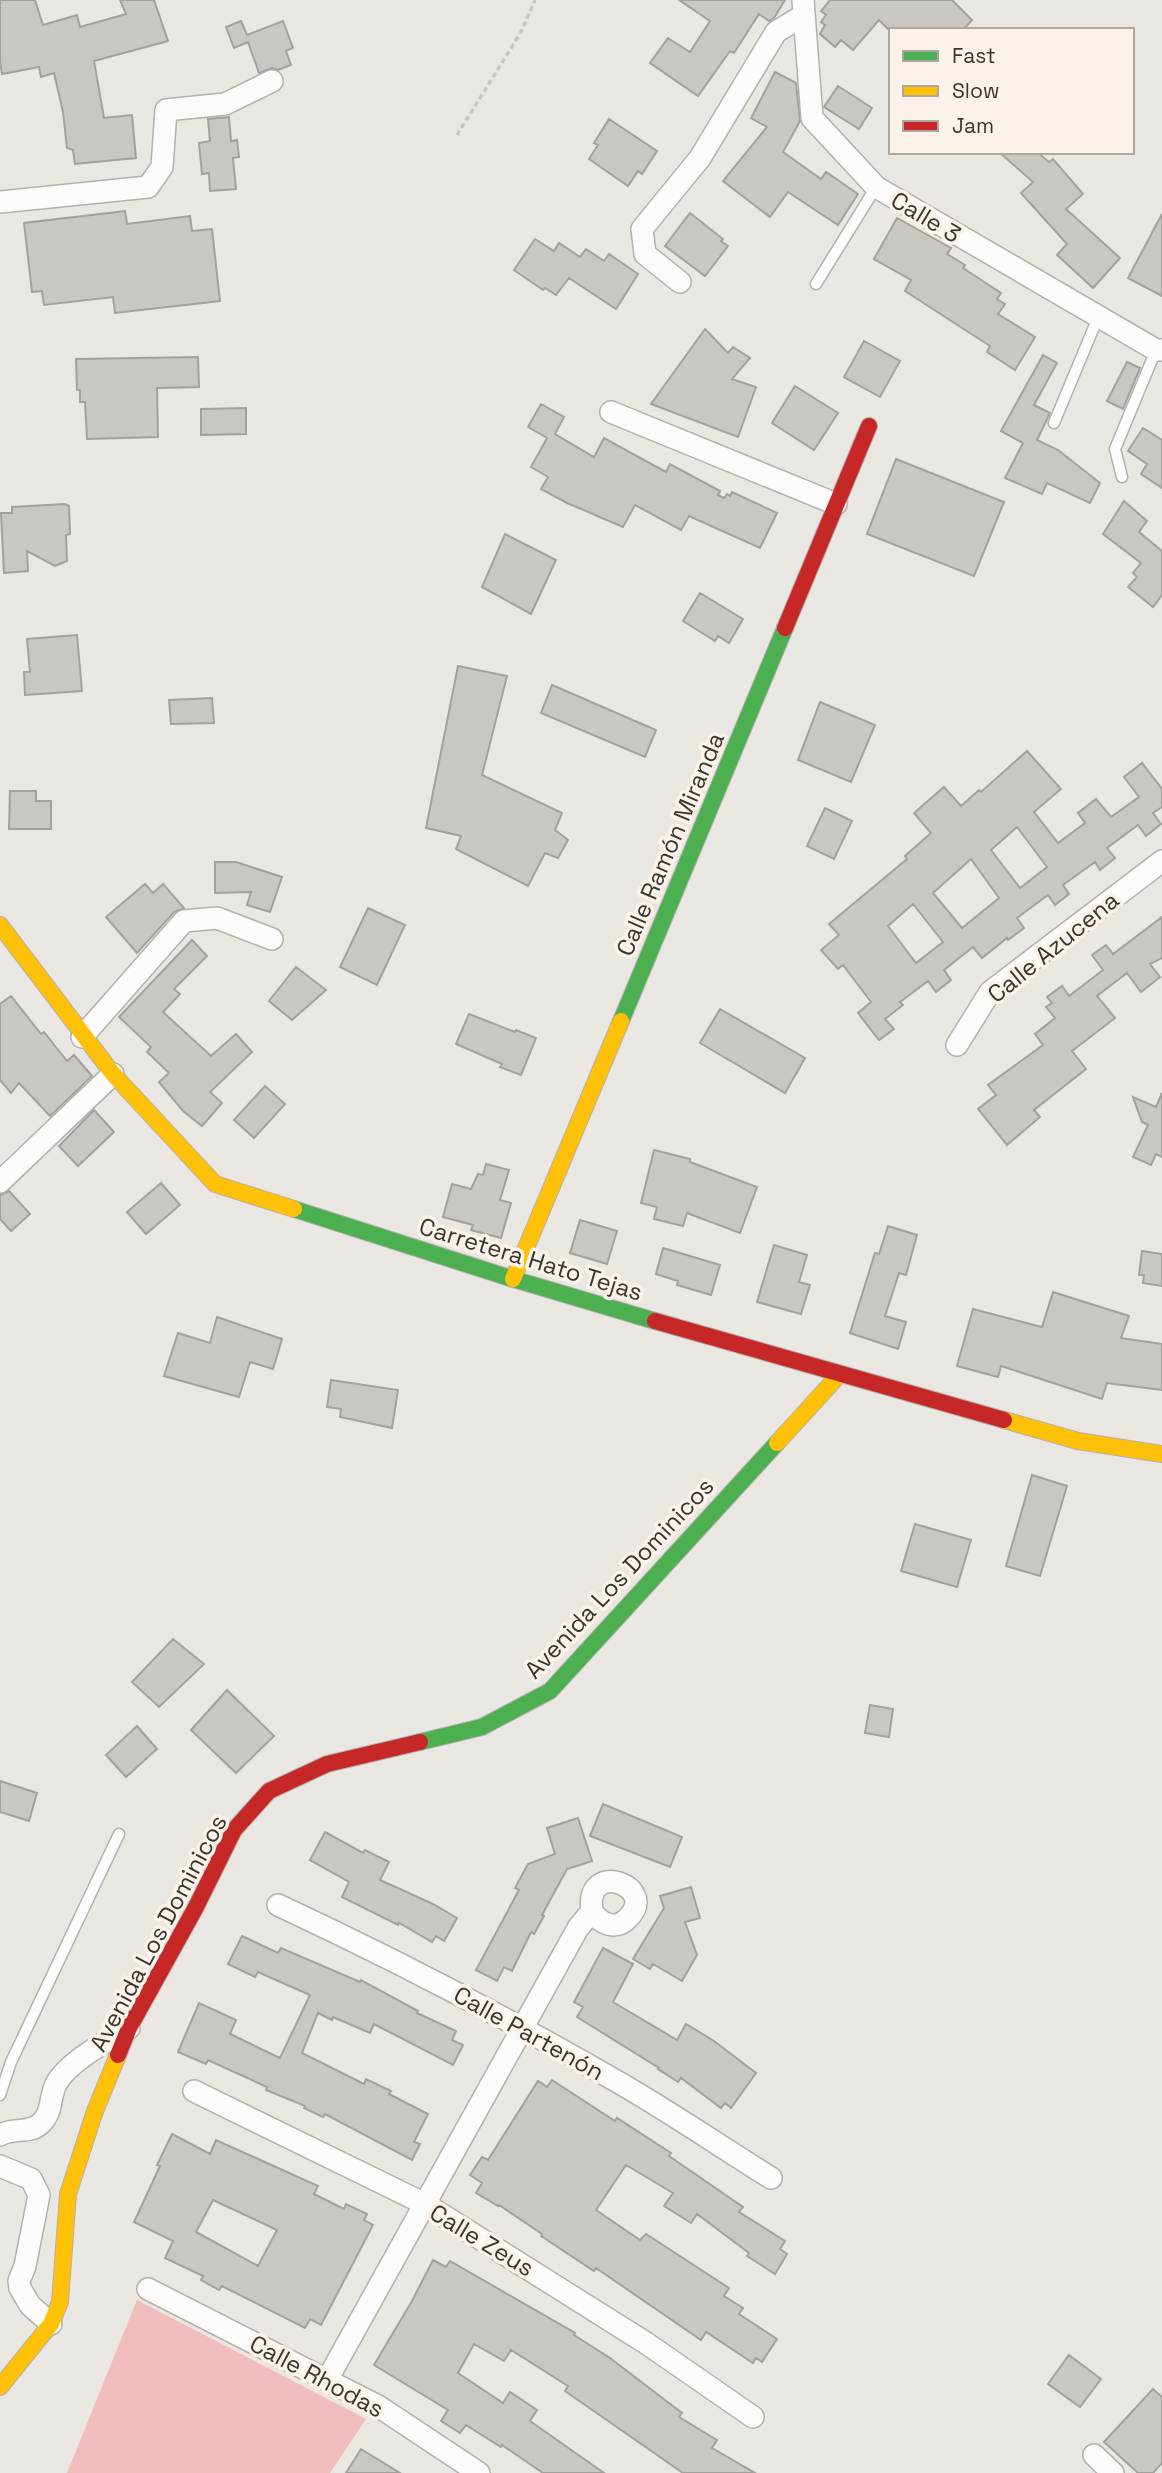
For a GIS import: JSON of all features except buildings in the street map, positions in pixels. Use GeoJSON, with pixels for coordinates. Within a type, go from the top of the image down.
{"type":"FeatureCollection","features":[{"type":"Feature","properties":{"kind":"street","name":"Calle 3"},"geometry":{"type":"LineString","coordinates":[[803,7],[812,118],[876,187],[1159,350]]}},
{"type":"Feature","properties":{"kind":"street"},"geometry":{"type":"LineString","coordinates":[[680,282],[646,254],[642,229],[700,158],[776,32],[803,7]]}},
{"type":"Feature","properties":{"kind":"street"},"geometry":{"type":"LineString","coordinates":[[0,202],[148,187],[162,167],[166,110],[225,104],[272,81]]}},
{"type":"Feature","properties":{"kind":"street"},"geometry":{"type":"LineString","coordinates":[[611,412],[836,504]]}},
{"type":"Feature","properties":{"kind":"street","name":"Calle Ramón Miranda"},"geometry":{"type":"LineString","coordinates":[[513,1279],[869,426]]}},
{"type":"Feature","properties":{"kind":"street","name":"Calle Azucena"},"geometry":{"type":"LineString","coordinates":[[957,1045],[990,992],[1162,861]]}},
{"type":"Feature","properties":{"kind":"street"},"geometry":{"type":"LineString","coordinates":[[82,1037],[184,921],[217,918],[272,939]]}},
{"type":"Feature","properties":{"kind":"street","name":"Carretera Hato Tejas"},"geometry":{"type":"LineString","coordinates":[[0,925],[82,1037],[215,1184],[513,1279],[839,1375],[1078,1441],[1162,1454]]}},
{"type":"Feature","properties":{"kind":"street"},"geometry":{"type":"LineString","coordinates":[[0,1182],[113,1074]]}},
{"type":"Feature","properties":{"kind":"street","name":"Avenida Los Dominicos"},"geometry":{"type":"LineString","coordinates":[[0,2387],[51,2324],[60,2302],[68,2194],[95,2111],[128,2028],[196,1907],[234,1830],[269,1791],[327,1765],[482,1727],[550,1691],[839,1375]]}},
{"type":"Feature","properties":{"kind":"street","name":"Calle Partenón"},"geometry":{"type":"LineString","coordinates":[[278,1905],[375,1950],[523,2029],[620,2083],[771,2178]]}},
{"type":"Feature","properties":{"kind":"street"},"geometry":{"type":"LineString","coordinates":[[327,2380],[578,1928],[592,1910]]}},
{"type":"Feature","properties":{"kind":"street"},"geometry":{"type":"LineString","coordinates":[[0,2135],[11,2129],[28,2130],[38,2126],[48,2116],[54,2089],[64,2074],[90,2051],[128,2028]]}},
{"type":"Feature","properties":{"kind":"street","name":"Calle Zeus"},"geometry":{"type":"LineString","coordinates":[[194,2091],[425,2204],[646,2343],[753,2417]]}},
{"type":"Feature","properties":{"kind":"street"},"geometry":{"type":"LineString","coordinates":[[0,2166],[31,2179],[39,2195],[25,2266],[19,2281],[23,2297],[51,2324]]}},
{"type":"Feature","properties":{"kind":"street","name":"Calle Rhodas"},"geometry":{"type":"LineString","coordinates":[[148,2289],[378,2406],[479,2473]]}},
{"type":"Feature","properties":{"kind":"street"},"geometry":{"type":"LineString","coordinates":[[1094,2455],[1114,2473]]}},
{"type":"Feature","properties":{"kind":"lane"},"geometry":{"type":"LineString","coordinates":[[816,284],[876,187]]}},
{"type":"Feature","properties":{"kind":"lane"},"geometry":{"type":"LineString","coordinates":[[1054,423],[1099,315]]}},
{"type":"Feature","properties":{"kind":"lane"},"geometry":{"type":"LineString","coordinates":[[1122,477],[1115,449],[1159,350]]}},
{"type":"Feature","properties":{"kind":"lane"},"geometry":{"type":"LineString","coordinates":[[0,2095],[11,2062],[119,1834]]}},
{"type":"Feature","properties":{"kind":"path"},"geometry":{"type":"LineString","coordinates":[[457,135],[522,32],[535,0]]}},
{"type":"Feature","properties":{"kind":"shaded area"},"geometry":{"type":"Polygon","coordinates":[[[137,2300],[366,2419],[330,2473],[67,2473],[137,2300]]]}},
{"type":"Feature","properties":{"kind":"traffic: fast"},"geometry":{"type":"LineString","coordinates":[[621,1021],[785,628]]}},
{"type":"Feature","properties":{"kind":"traffic: fast"},"geometry":{"type":"LineString","coordinates":[[294,1209],[655,1321]]}},
{"type":"Feature","properties":{"kind":"traffic: fast"},"geometry":{"type":"LineString","coordinates":[[420,1742],[482,1727],[550,1691],[777,1443]]}},
{"type":"Feature","properties":{"kind":"traffic: slow"},"geometry":{"type":"LineString","coordinates":[[0,925],[113,1074],[215,1184],[294,1209]]}},
{"type":"Feature","properties":{"kind":"traffic: slow"},"geometry":{"type":"LineString","coordinates":[[513,1279],[621,1021]]}},
{"type":"Feature","properties":{"kind":"traffic: slow"},"geometry":{"type":"LineString","coordinates":[[777,1443],[839,1375]]}},
{"type":"Feature","properties":{"kind":"traffic: slow"},"geometry":{"type":"LineString","coordinates":[[1004,1420],[1078,1441],[1162,1454]]}},
{"type":"Feature","properties":{"kind":"traffic: slow"},"geometry":{"type":"LineString","coordinates":[[0,2387],[51,2324],[60,2302],[68,2194],[95,2111],[118,2055]]}},
{"type":"Feature","properties":{"kind":"traffic: jam"},"geometry":{"type":"LineString","coordinates":[[785,628],[869,426]]}},
{"type":"Feature","properties":{"kind":"traffic: jam"},"geometry":{"type":"LineString","coordinates":[[655,1321],[1004,1420]]}},
{"type":"Feature","properties":{"kind":"traffic: jam"},"geometry":{"type":"LineString","coordinates":[[118,2055],[129,2028],[196,1907],[234,1830],[269,1791],[327,1764],[420,1742]]}}]}
